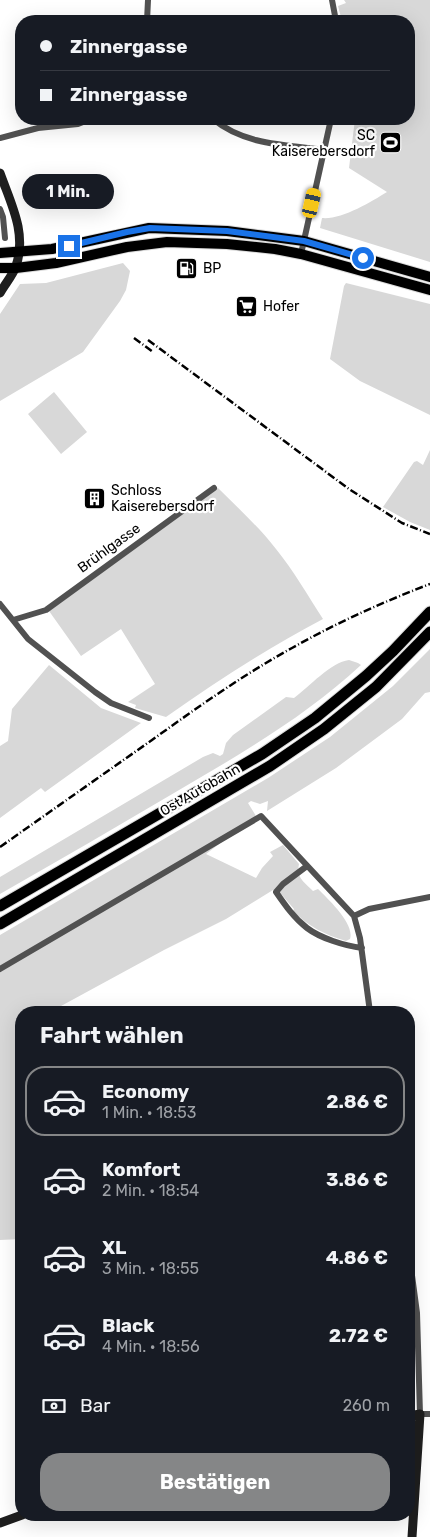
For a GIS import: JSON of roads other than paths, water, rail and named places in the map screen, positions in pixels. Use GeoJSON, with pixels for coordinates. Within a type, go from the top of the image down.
{"type":"FeatureCollection","features":[{"type":"Feature","properties":{"kind":"highway","name":"Ost Autobahn"},"geometry":{"type":"LineString","coordinates":[[0,906],[262,754],[316,718],[393,651],[430,612]]}},
{"type":"Feature","properties":{"kind":"highway","name":"Ost Autobahn"},"geometry":{"type":"LineString","coordinates":[[0,924],[270,766],[324,729],[376,687],[402,663],[430,632]]}},
{"type":"Feature","properties":{"kind":"main road"},"geometry":{"type":"LineString","coordinates":[[0,253],[52,249],[150,228],[227,231],[304,241],[430,277]]}},
{"type":"Feature","properties":{"kind":"main road"},"geometry":{"type":"LineString","coordinates":[[0,268],[16,268],[83,258],[127,247],[166,242],[227,244],[302,254],[430,290]]}},
{"type":"Feature","properties":{"kind":"street"},"geometry":{"type":"LineString","coordinates":[[147,15],[148,0]]}},
{"type":"Feature","properties":{"kind":"street"},"geometry":{"type":"LineString","coordinates":[[332,0],[335,15]]}},
{"type":"Feature","properties":{"kind":"street"},"geometry":{"type":"LineString","coordinates":[[0,138],[38,128],[68,125]]}},
{"type":"Feature","properties":{"kind":"street"},"geometry":{"type":"LineString","coordinates":[[220,125],[254,141],[325,150]]}},
{"type":"Feature","properties":{"kind":"street"},"geometry":{"type":"LineString","coordinates":[[302,254],[330,125]]}},
{"type":"Feature","properties":{"kind":"street"},"geometry":{"type":"LineString","coordinates":[[0,173],[20,230],[16,268],[0,293]]}},
{"type":"Feature","properties":{"kind":"street"},"geometry":{"type":"LineString","coordinates":[[0,209],[5,239]]}},
{"type":"Feature","properties":{"kind":"street","name":"Brühlgasse"},"geometry":{"type":"LineString","coordinates":[[14,620],[46,610],[214,488]]}},
{"type":"Feature","properties":{"kind":"street"},"geometry":{"type":"LineString","coordinates":[[0,605],[28,639],[95,692],[111,703],[149,718]]}},
{"type":"Feature","properties":{"kind":"street"},"geometry":{"type":"LineString","coordinates":[[0,969],[261,816],[354,916],[362,948],[369,1006]]}},
{"type":"Feature","properties":{"kind":"street"},"geometry":{"type":"LineString","coordinates":[[307,866],[283,884],[276,892],[293,915],[308,929],[348,947],[362,948]]}},
{"type":"Feature","properties":{"kind":"street"},"geometry":{"type":"LineString","coordinates":[[354,916],[369,908],[430,897]]}},
{"type":"Feature","properties":{"kind":"street"},"geometry":{"type":"LineString","coordinates":[[415,1298],[420,1414],[415,1491]]}},
{"type":"Feature","properties":{"kind":"street"},"geometry":{"type":"LineString","coordinates":[[415,1415],[430,1414]]}},
{"type":"Feature","properties":{"kind":"street"},"geometry":{"type":"LineString","coordinates":[[0,1523],[15,1518]]}},
{"type":"Feature","properties":{"kind":"street"},"geometry":{"type":"LineString","coordinates":[[412,1537],[413,1521]]}},
{"type":"Feature","properties":{"kind":"railway"},"geometry":{"type":"LineString","coordinates":[[134,338],[153,352]]}},
{"type":"Feature","properties":{"kind":"railway"},"geometry":{"type":"LineString","coordinates":[[148,340],[349,489],[402,523],[430,534]]}},
{"type":"Feature","properties":{"kind":"railway"},"geometry":{"type":"LineString","coordinates":[[0,847],[256,669],[343,622],[430,584]]}},
{"type":"Feature","properties":{"kind":"place","name":"SC Kaiserebersdorf"},"geometry":{"type":"Point","coordinates":[391,143]}},
{"type":"Feature","properties":{"kind":"place","name":"BP"},"geometry":{"type":"Point","coordinates":[187,268]}},
{"type":"Feature","properties":{"kind":"place","name":"Hofer"},"geometry":{"type":"Point","coordinates":[247,306]}},
{"type":"Feature","properties":{"kind":"place","name":"Schloss Kaiserebersdorf"},"geometry":{"type":"Point","coordinates":[95,498]}}]}
